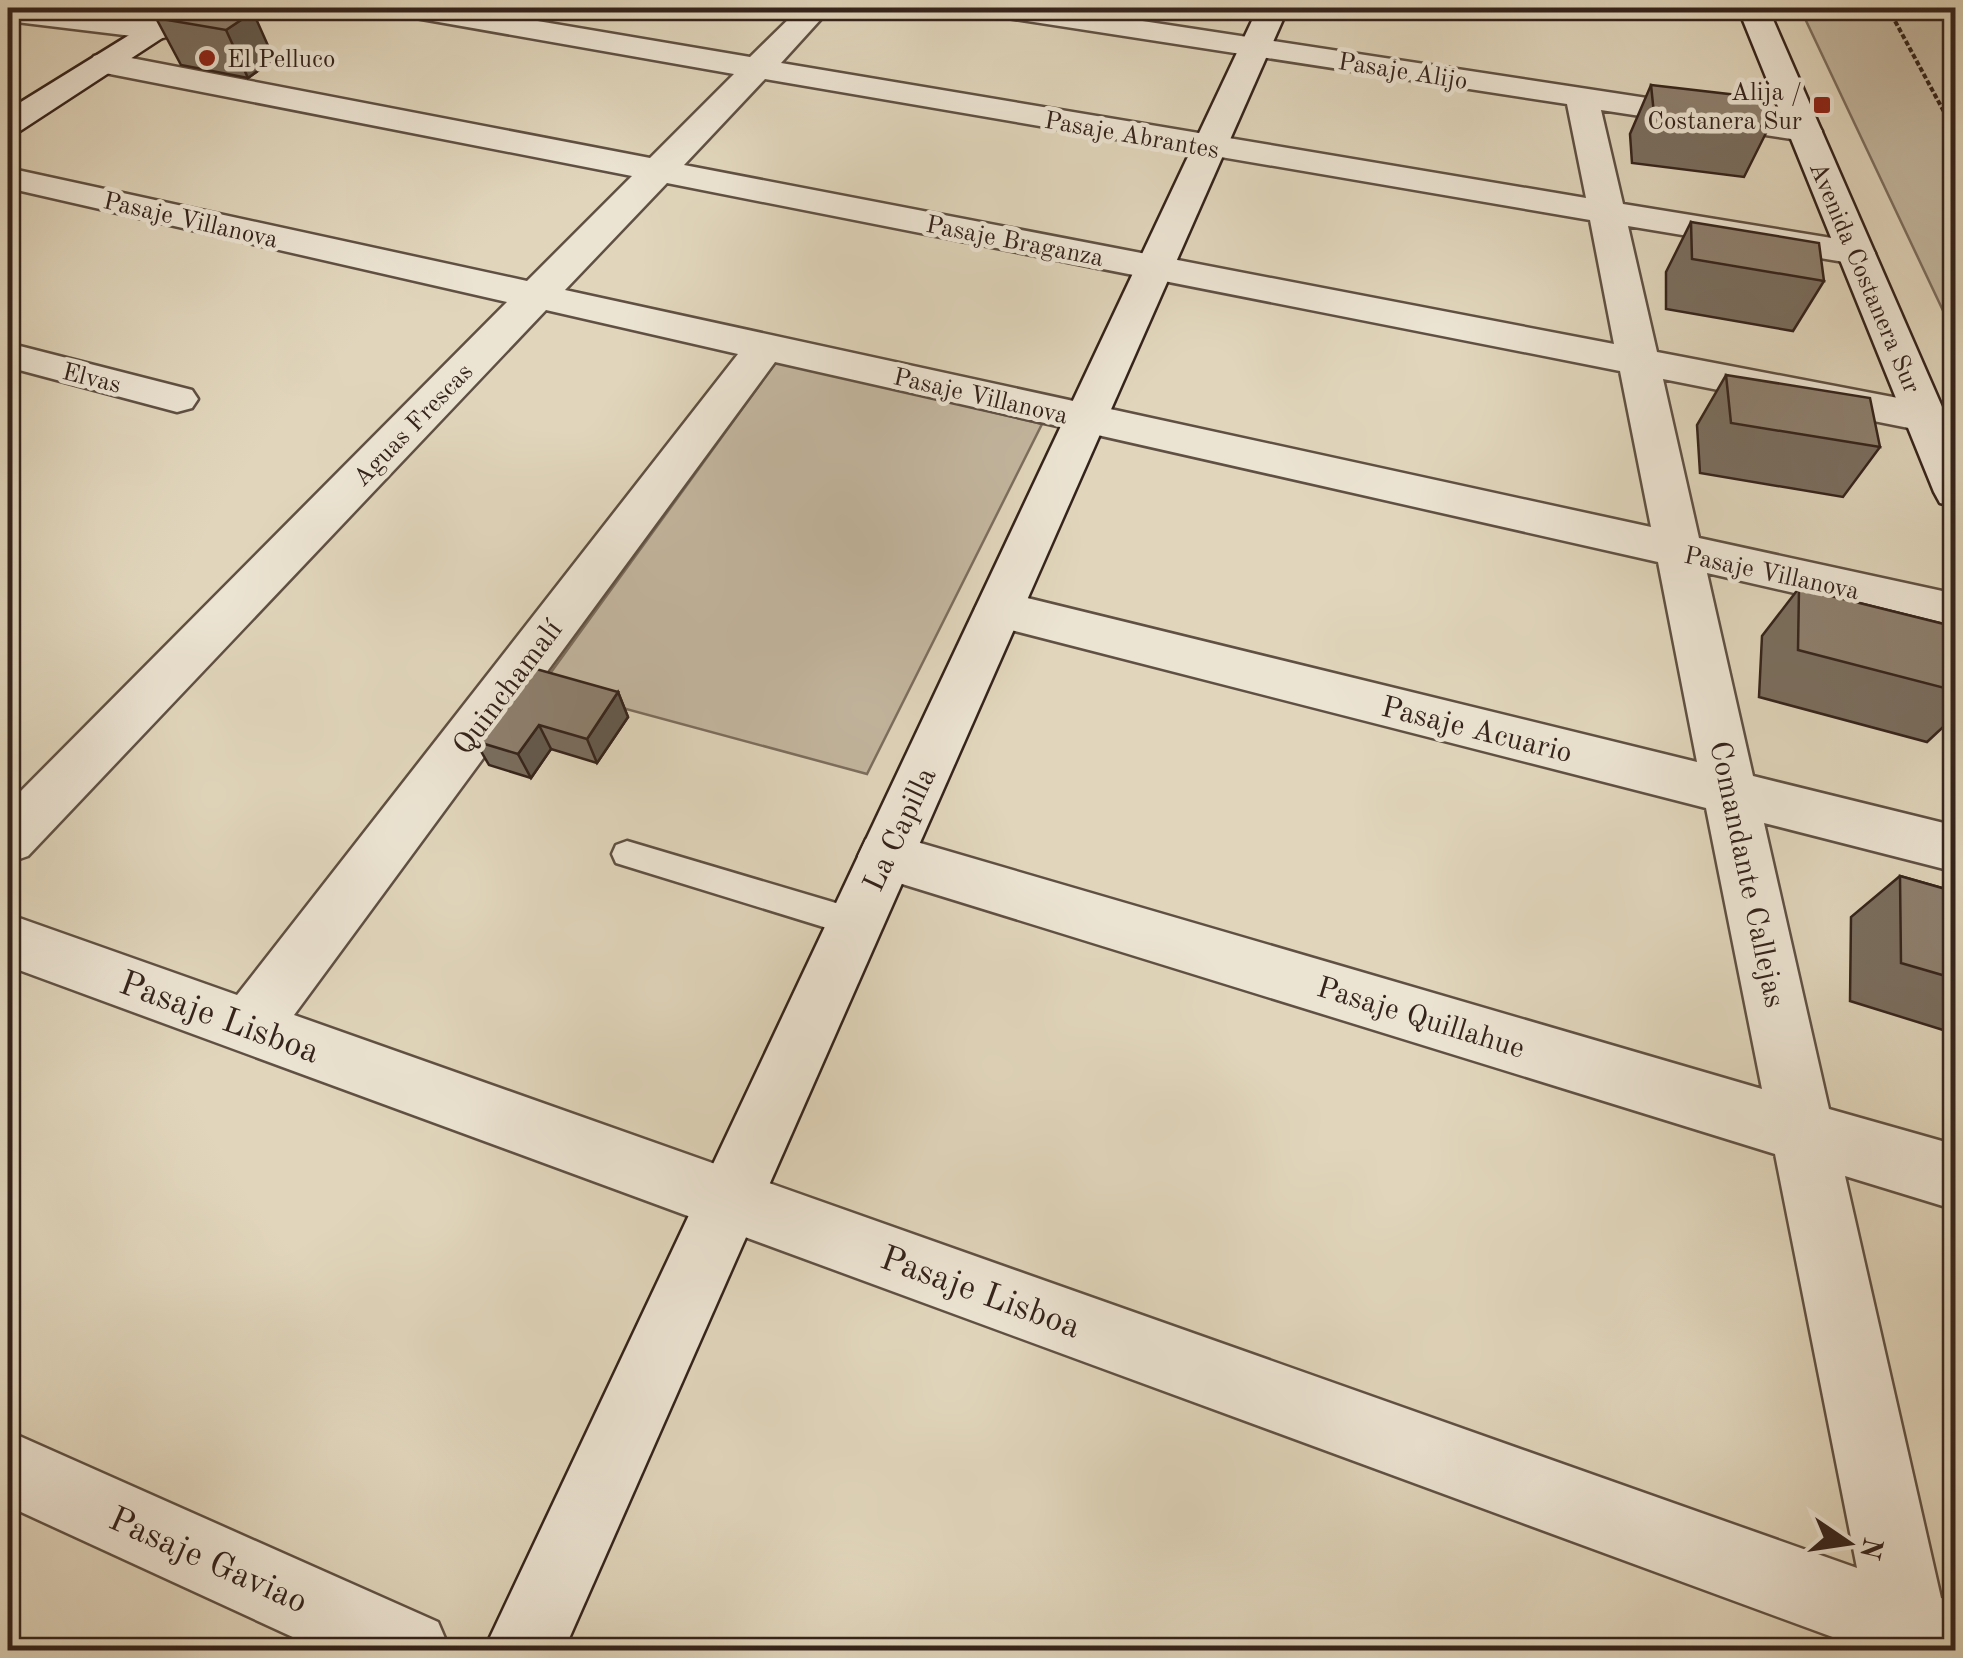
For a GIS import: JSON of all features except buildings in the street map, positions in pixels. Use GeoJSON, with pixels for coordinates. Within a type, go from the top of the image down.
{"type":"FeatureCollection","features":[{"type":"Feature","properties":{"kind":"street"},"geometry":{"type":"LineString","coordinates":[[8,124],[193,8]]}},
{"type":"Feature","properties":{"kind":"street","name":"Pasaje Abrantes"},"geometry":{"type":"LineString","coordinates":[[410,8],[1210,147],[1856,253]]}},
{"type":"Feature","properties":{"kind":"street","name":"Aguas Frescas"},"geometry":{"type":"LineString","coordinates":[[8,840],[816,8]]}},
{"type":"Feature","properties":{"kind":"street","name":"Avenida Costanera Sur"},"geometry":{"type":"LineString","coordinates":[[1752,8],[1956,492]]}},
{"type":"Feature","properties":{"kind":"street","name":"Pasaje Alijo"},"geometry":{"type":"LineString","coordinates":[[1019,9],[1264,28],[1582,97],[1804,131]]}},
{"type":"Feature","properties":{"kind":"street"},"geometry":{"type":"LineString","coordinates":[[8,12],[157,30]]}},
{"type":"Feature","properties":{"kind":"street","name":"La Capilla"},"geometry":{"type":"LineString","coordinates":[[524,1650],[1264,28]]}},
{"type":"Feature","properties":{"kind":"street","name":"Pasaje Braganza"},"geometry":{"type":"LineString","coordinates":[[105,63],[1924,416]]}},
{"type":"Feature","properties":{"kind":"street","name":"Comandante Callejas"},"geometry":{"type":"LineString","coordinates":[[1582,97],[1801,1132],[1926,1640]]}},
{"type":"Feature","properties":{"kind":"street","name":"Pasaje Villanova"},"geometry":{"type":"LineString","coordinates":[[8,178],[1956,612]]}},
{"type":"Feature","properties":{"kind":"street","name":"Quinchamalí"},"geometry":{"type":"LineString","coordinates":[[250,1027],[765,347]]}},
{"type":"Feature","properties":{"kind":"street","name":"Elvas"},"geometry":{"type":"LineString","coordinates":[[8,355],[177,398]]}},
{"type":"Feature","properties":{"kind":"street","name":"Pasaje Acuario"},"geometry":{"type":"LineString","coordinates":[[999,609],[1956,849]]}},
{"type":"Feature","properties":{"kind":"street","name":"Pasaje Quillahue"},"geometry":{"type":"LineString","coordinates":[[886,856],[1956,1178]]}},
{"type":"Feature","properties":{"kind":"street","name":"Pasaje Lisboa"},"geometry":{"type":"LineString","coordinates":[[8,940],[1926,1640]]}},
{"type":"Feature","properties":{"kind":"street","name":"Pasaje Gaviao"},"geometry":{"type":"LineString","coordinates":[[8,1468],[410,1650]]}},
{"type":"Feature","properties":{"kind":"lane"},"geometry":{"type":"LineString","coordinates":[[627,854],[856,923]]}},
{"type":"Feature","properties":{"kind":"path"},"geometry":{"type":"LineString","coordinates":[[1888,8],[1956,134]]}},
{"type":"Feature","properties":{"kind":"shaded area"},"geometry":{"type":"Polygon","coordinates":[[[1800,8],[1955,8],[1955,336],[1800,8]]]}},
{"type":"Feature","properties":{"kind":"shaded area"},"geometry":{"type":"Polygon","coordinates":[[[777,361],[1042,424],[867,774],[541,686],[777,361]]]}},
{"type":"Feature","properties":{"kind":"place","name":"El Pelluco"},"geometry":{"type":"Point","coordinates":[207,58]}},
{"type":"Feature","properties":{"kind":"place","name":"Alija / Costanera Sur"},"geometry":{"type":"Point","coordinates":[1822,105]}}]}
